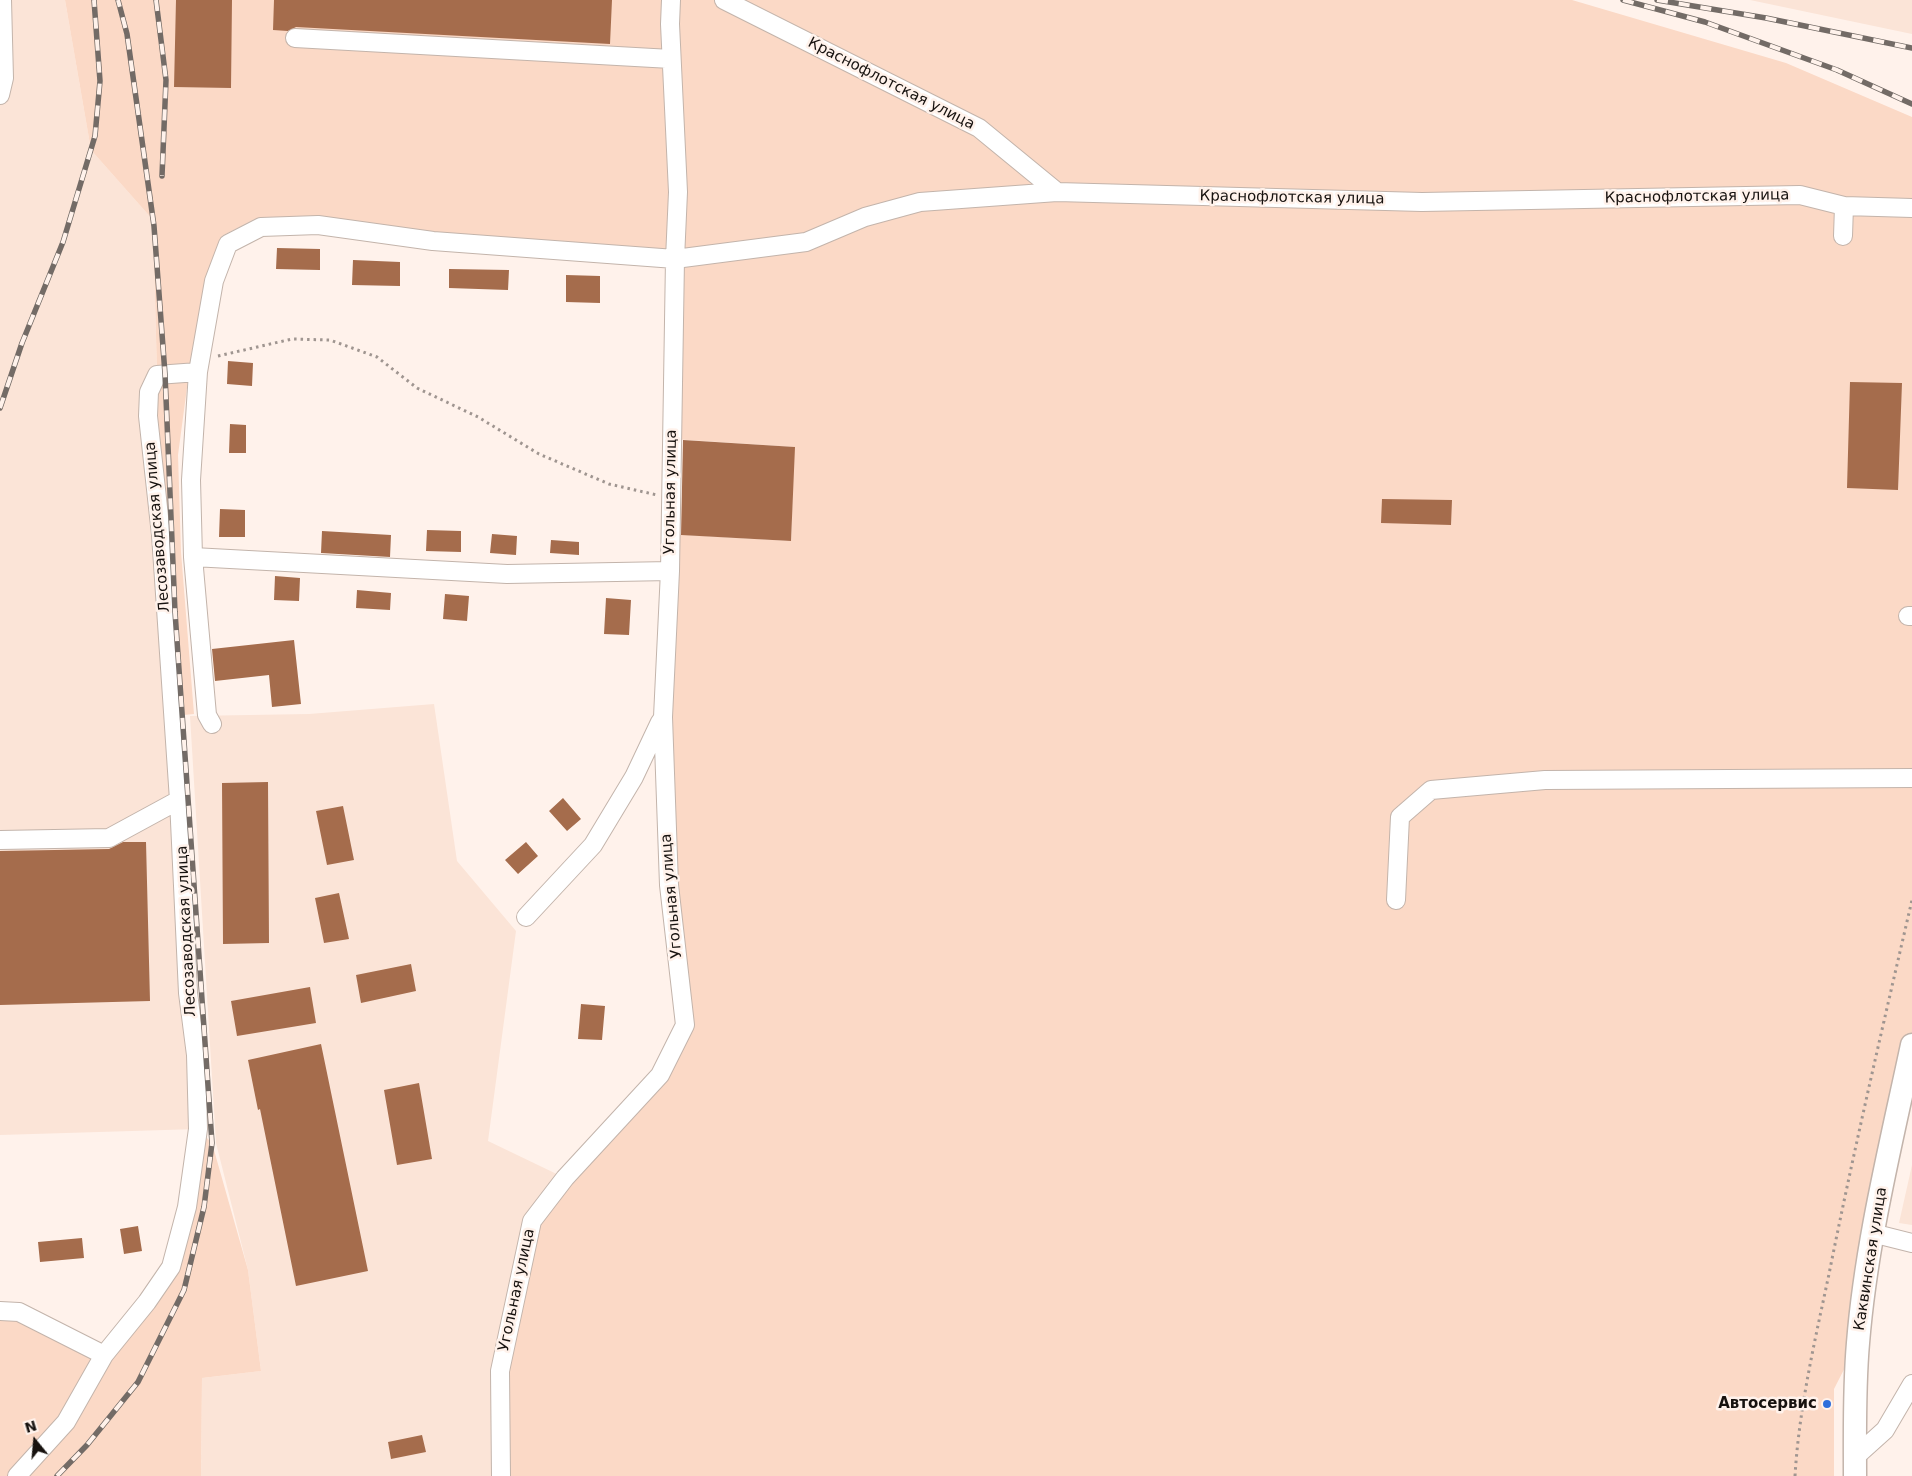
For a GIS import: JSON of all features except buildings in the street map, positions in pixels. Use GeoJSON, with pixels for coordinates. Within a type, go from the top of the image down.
{"type":"FeatureCollection","features":[{"type":"Feature","properties":{"kind":"main road","name":"Каквинская улица"},"geometry":{"type":"LineString","coordinates":[[1855,1466],[1855,1390],[1858,1342],[1872,1233],[1912,1045]]}},
{"type":"Feature","properties":{"kind":"street"},"geometry":{"type":"LineString","coordinates":[[0,95],[4,78],[2,0]]}},
{"type":"Feature","properties":{"kind":"street","name":"Угольная улица"},"geometry":{"type":"LineString","coordinates":[[501,1476],[500,1371],[532,1221],[565,1178],[660,1076],[684,1025],[669,886],[663,716],[670,571],[675,259],[678,192],[670,24],[671,0]]}},
{"type":"Feature","properties":{"kind":"street","name":"Краснофлотская улица"},"geometry":{"type":"LineString","coordinates":[[724,0],[979,128],[1058,192],[1422,202],[1800,195],[1844,206],[1912,208]]}},
{"type":"Feature","properties":{"kind":"street"},"geometry":{"type":"LineString","coordinates":[[295,38],[672,59]]}},
{"type":"Feature","properties":{"kind":"street"},"geometry":{"type":"LineString","coordinates":[[212,724],[207,715],[193,557],[191,480],[198,372],[214,281],[228,244],[261,227],[318,225],[433,241],[675,259],[806,242],[865,217],[920,202],[1058,192]]}},
{"type":"Feature","properties":{"kind":"street"},"geometry":{"type":"LineString","coordinates":[[1842,236],[1844,206]]}},
{"type":"Feature","properties":{"kind":"street","name":"Лесозаводская улица"},"geometry":{"type":"LineString","coordinates":[[17,1476],[66,1422],[104,1355],[148,1302],[171,1267],[187,1207],[196,1139],[196,1055],[188,993],[179,800],[161,535],[148,416],[149,392],[158,374],[198,372]]}},
{"type":"Feature","properties":{"kind":"street"},"geometry":{"type":"LineString","coordinates":[[193,557],[507,574],[670,571]]}},
{"type":"Feature","properties":{"kind":"street"},"geometry":{"type":"LineString","coordinates":[[526,917],[593,845],[634,777],[663,716]]}},
{"type":"Feature","properties":{"kind":"street"},"geometry":{"type":"LineString","coordinates":[[1396,900],[1400,817],[1432,790],[1545,780],[1912,778]]}},
{"type":"Feature","properties":{"kind":"street"},"geometry":{"type":"LineString","coordinates":[[0,840],[109,838],[179,800]]}},
{"type":"Feature","properties":{"kind":"street"},"geometry":{"type":"LineString","coordinates":[[1872,1233],[1912,1242]]}},
{"type":"Feature","properties":{"kind":"street"},"geometry":{"type":"LineString","coordinates":[[0,1310],[19,1312],[104,1355]]}},
{"type":"Feature","properties":{"kind":"street"},"geometry":{"type":"LineString","coordinates":[[1855,1466],[1884,1430],[1912,1384]]}},
{"type":"Feature","properties":{"kind":"path"},"geometry":{"type":"LineString","coordinates":[[198,372],[220,355],[292,339],[330,340],[376,357],[417,388],[478,417],[539,454],[608,484],[671,498]]}},
{"type":"Feature","properties":{"kind":"path"},"geometry":{"type":"LineString","coordinates":[[1796,1476],[1797,1455],[1809,1375],[1850,1166],[1912,900]]}},
{"type":"Feature","properties":{"kind":"shaded area"},"geometry":{"type":"Polygon","coordinates":[[[0,0],[65,0],[91,150],[153,220],[157,375],[198,1129],[0,1135],[0,0]]]}},
{"type":"Feature","properties":{"kind":"shaded area"},"geometry":{"type":"Polygon","coordinates":[[[65,0],[1572,0],[1786,63],[1912,117],[1912,1045],[1858,1342],[1834,1389],[1834,1476],[501,1476],[500,1371],[532,1221],[660,1075],[685,1025],[669,885],[671,534],[791,541],[794,447],[672,439],[675,259],[433,241],[312,216],[255,219],[222,236],[208,272],[192,350],[178,455],[181,552],[194,714],[173,716],[149,419],[157,374],[153,220],[91,150],[65,0]]]}},
{"type":"Feature","properties":{"kind":"shaded area"},"geometry":{"type":"Polygon","coordinates":[[[1750,0],[1912,0],[1912,34],[1750,0]]]}},
{"type":"Feature","properties":{"kind":"shaded area"},"geometry":{"type":"Polygon","coordinates":[[[434,704],[457,861],[516,931],[488,1141],[565,1178],[501,1476],[201,1476],[202,1378],[261,1371],[248,1270],[216,1143],[190,716],[309,714],[434,704]]]}},
{"type":"Feature","properties":{"kind":"shaded area"},"geometry":{"type":"Polygon","coordinates":[[[198,1129],[212,1143],[248,1270],[261,1371],[202,1378],[201,1476],[0,1476],[0,1311],[104,1355],[171,1267],[198,1129]]]}},
{"type":"Feature","properties":{"kind":"shaded area"},"geometry":{"type":"Polygon","coordinates":[[[1912,1165],[1912,1225],[1899,1223],[1912,1165]]]}},
{"type":"Feature","properties":{"kind":"railway"},"geometry":{"type":"LineString","coordinates":[[0,408],[22,343],[63,242],[95,136],[100,81],[94,0]]}},
{"type":"Feature","properties":{"kind":"railway"},"geometry":{"type":"LineString","coordinates":[[57,1476],[87,1445],[138,1382],[184,1290],[204,1207],[212,1143],[175,612],[165,374],[154,226],[127,34],[118,0]]}},
{"type":"Feature","properties":{"kind":"railway"},"geometry":{"type":"LineString","coordinates":[[156,0],[166,80],[162,176]]}},
{"type":"Feature","properties":{"kind":"railway"},"geometry":{"type":"LineString","coordinates":[[1623,0],[1705,22],[1837,70],[1912,104]]}},
{"type":"Feature","properties":{"kind":"railway"},"geometry":{"type":"LineString","coordinates":[[1657,0],[1766,18],[1912,48]]}},
{"type":"Feature","properties":{"kind":"place","name":"Автосервис"},"geometry":{"type":"Point","coordinates":[1827,1404]}}]}
